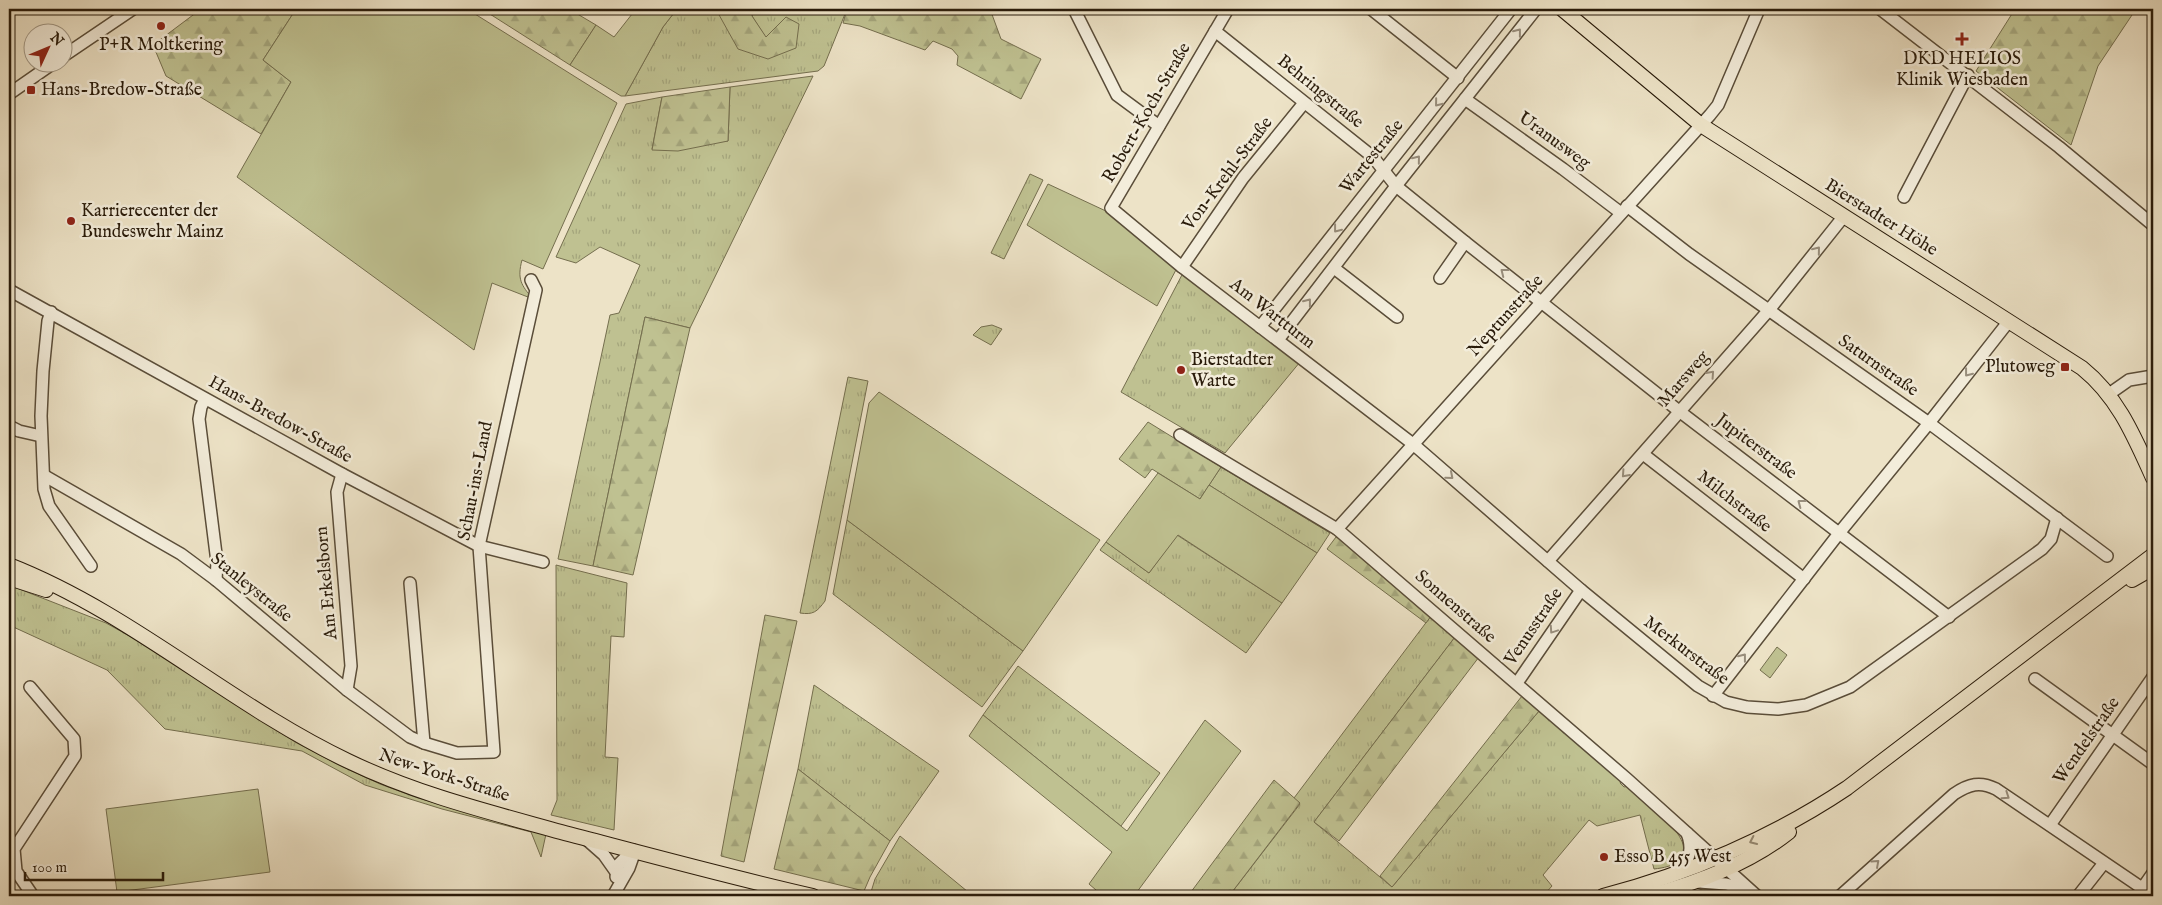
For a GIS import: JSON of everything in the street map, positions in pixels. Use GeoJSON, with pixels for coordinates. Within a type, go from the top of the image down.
{"type":"FeatureCollection","features":[{"type":"Feature","properties":{"kind":"main road","name":"Bierstadter Höhe"},"geometry":{"type":"LineString","coordinates":[[1562,9],[1701,125],[2082,368],[2109,394],[2128,423],[2153,478]]}},
{"type":"Feature","properties":{"kind":"main road"},"geometry":{"type":"LineString","coordinates":[[1655,895],[1693,882],[1725,868],[1778,840],[1812,812],[1847,788],[2153,555]]}},
{"type":"Feature","properties":{"kind":"main road","name":"New-York-Straße"},"geometry":{"type":"LineString","coordinates":[[9,566],[46,582],[147,637],[289,730],[347,761],[385,778],[440,798],[581,837],[813,896]]}},
{"type":"Feature","properties":{"kind":"main road"},"geometry":{"type":"LineString","coordinates":[[2098,598],[2153,568]]}},
{"type":"Feature","properties":{"kind":"main road","name":"New-York-Straße"},"geometry":{"type":"LineString","coordinates":[[9,578],[98,610]]}},
{"type":"Feature","properties":{"kind":"main road"},"geometry":{"type":"LineString","coordinates":[[1602,896],[1638,886],[1714,858],[1812,812]]}},
{"type":"Feature","properties":{"kind":"street"},"geometry":{"type":"LineString","coordinates":[[72,50],[132,9]]}},
{"type":"Feature","properties":{"kind":"street"},"geometry":{"type":"LineString","coordinates":[[1074,9],[1117,95],[1159,126]]}},
{"type":"Feature","properties":{"kind":"street","name":"Robert-Koch-Straße"},"geometry":{"type":"LineString","coordinates":[[1111,208],[1228,9]]}},
{"type":"Feature","properties":{"kind":"street"},"geometry":{"type":"LineString","coordinates":[[1371,9],[1458,78]]}},
{"type":"Feature","properties":{"kind":"street","name":"Wartestraße"},"geometry":{"type":"LineString","coordinates":[[1260,327],[1511,9]]}},
{"type":"Feature","properties":{"kind":"street","name":"Wartestraße"},"geometry":{"type":"LineString","coordinates":[[1278,340],[1396,186],[1536,9]]}},
{"type":"Feature","properties":{"kind":"street","name":"Neptunstraße"},"geometry":{"type":"LineString","coordinates":[[1337,530],[1718,105],[1759,9]]}},
{"type":"Feature","properties":{"kind":"street"},"geometry":{"type":"LineString","coordinates":[[1880,9],[2059,147],[2153,226]]}},
{"type":"Feature","properties":{"kind":"street","name":"Behringstraße"},"geometry":{"type":"LineString","coordinates":[[1216,31],[1373,157],[1396,186],[1465,242]]}},
{"type":"Feature","properties":{"kind":"street"},"geometry":{"type":"LineString","coordinates":[[9,94],[41,72]]}},
{"type":"Feature","properties":{"kind":"street"},"geometry":{"type":"LineString","coordinates":[[1904,198],[1968,75]]}},
{"type":"Feature","properties":{"kind":"street","name":"Uranusweg"},"geometry":{"type":"LineString","coordinates":[[1465,99],[1624,210]]}},
{"type":"Feature","properties":{"kind":"street","name":"Von-Krehl-Straße"},"geometry":{"type":"LineString","coordinates":[[1182,267],[1243,178],[1304,103]]}},
{"type":"Feature","properties":{"kind":"street","name":"Am Wartturm"},"geometry":{"type":"LineString","coordinates":[[1111,208],[1182,267],[1413,444]]}},
{"type":"Feature","properties":{"kind":"street","name":"Saturnstraße"},"geometry":{"type":"LineString","coordinates":[[1624,210],[1929,423],[2107,556]]}},
{"type":"Feature","properties":{"kind":"street","name":"Marsweg"},"geometry":{"type":"LineString","coordinates":[[1548,561],[1769,310],[1844,216]]}},
{"type":"Feature","properties":{"kind":"street"},"geometry":{"type":"LineString","coordinates":[[1440,278],[1465,242]]}},
{"type":"Feature","properties":{"kind":"street","name":"Jupiterstraße"},"geometry":{"type":"LineString","coordinates":[[1465,242],[1679,410],[1949,617]]}},
{"type":"Feature","properties":{"kind":"street"},"geometry":{"type":"LineString","coordinates":[[1334,268],[1397,317]]}},
{"type":"Feature","properties":{"kind":"street","name":"Schau-ins-Land"},"geometry":{"type":"LineString","coordinates":[[494,752],[479,546],[536,290],[532,280]]}},
{"type":"Feature","properties":{"kind":"street","name":"Hans-Bredow-Straße"},"geometry":{"type":"LineString","coordinates":[[9,290],[342,474],[479,546],[543,562]]}},
{"type":"Feature","properties":{"kind":"street"},"geometry":{"type":"LineString","coordinates":[[51,312],[48,321],[43,371],[41,436],[45,476],[44,489],[49,506],[91,566]]}},
{"type":"Feature","properties":{"kind":"street"},"geometry":{"type":"LineString","coordinates":[[1713,696],[1840,532],[2009,321]]}},
{"type":"Feature","properties":{"kind":"street"},"geometry":{"type":"LineString","coordinates":[[2109,394],[2129,380],[2153,376]]}},
{"type":"Feature","properties":{"kind":"street"},"geometry":{"type":"LineString","coordinates":[[205,398],[199,420],[217,562],[216,580]]}},
{"type":"Feature","properties":{"kind":"street"},"geometry":{"type":"LineString","coordinates":[[9,426],[24,433],[41,436]]}},
{"type":"Feature","properties":{"kind":"street","name":"Sonnenstraße"},"geometry":{"type":"LineString","coordinates":[[1180,435],[1337,530],[1517,683],[1753,893]]}},
{"type":"Feature","properties":{"kind":"street","name":"Merkurstraße"},"geometry":{"type":"LineString","coordinates":[[1413,444],[1581,590],[1698,686],[1713,696],[1747,707],[1778,709],[1819,700],[1850,687],[2042,549],[2052,539],[2057,518]]}},
{"type":"Feature","properties":{"kind":"street","name":"Milchstraße"},"geometry":{"type":"LineString","coordinates":[[1643,454],[1804,579]]}},
{"type":"Feature","properties":{"kind":"street","name":"Am Erkelsborn"},"geometry":{"type":"LineString","coordinates":[[342,474],[337,492],[352,666],[347,690]]}},
{"type":"Feature","properties":{"kind":"street","name":"Stanleystraße"},"geometry":{"type":"LineString","coordinates":[[45,476],[181,554],[216,580],[347,690],[403,732],[424,743],[457,754],[494,752]]}},
{"type":"Feature","properties":{"kind":"street"},"geometry":{"type":"LineString","coordinates":[[410,583],[424,743]]}},
{"type":"Feature","properties":{"kind":"street","name":"Venusstraße"},"geometry":{"type":"LineString","coordinates":[[1517,683],[1581,590]]}},
{"type":"Feature","properties":{"kind":"street","name":"Wendelstraße"},"geometry":{"type":"LineString","coordinates":[[2050,825],[2153,677]]}},
{"type":"Feature","properties":{"kind":"street"},"geometry":{"type":"LineString","coordinates":[[2035,679],[2153,764]]}},
{"type":"Feature","properties":{"kind":"street"},"geometry":{"type":"LineString","coordinates":[[30,687],[74,739],[75,756],[14,849],[16,871],[33,896]]}},
{"type":"Feature","properties":{"kind":"street"},"geometry":{"type":"LineString","coordinates":[[1840,896],[1954,794],[1974,784],[1986,784],[1996,789],[2104,863],[2140,892],[2153,873]]}},
{"type":"Feature","properties":{"kind":"street"},"geometry":{"type":"LineString","coordinates":[[1680,871],[1688,860],[1690,851],[1687,833]]}},
{"type":"Feature","properties":{"kind":"street"},"geometry":{"type":"LineString","coordinates":[[581,837],[599,849],[616,872]]}},
{"type":"Feature","properties":{"kind":"street"},"geometry":{"type":"LineString","coordinates":[[614,892],[616,872],[622,858],[634,851]]}},
{"type":"Feature","properties":{"kind":"street"},"geometry":{"type":"LineString","coordinates":[[614,892],[626,873],[634,851]]}},
{"type":"Feature","properties":{"kind":"street"},"geometry":{"type":"LineString","coordinates":[[2079,896],[2104,863]]}},
{"type":"Feature","properties":{"kind":"street"},"geometry":{"type":"LineString","coordinates":[[1693,882],[1726,884],[1753,893]]}},
{"type":"Feature","properties":{"kind":"green space"},"geometry":{"type":"Polygon","coordinates":[[[201,9],[296,9],[263,60],[291,82],[261,134],[166,76],[153,45],[201,9]]]}},
{"type":"Feature","properties":{"kind":"green space"},"geometry":{"type":"Polygon","coordinates":[[[296,9],[467,9],[617,103],[543,269],[522,260],[521,281],[533,299],[492,283],[474,350],[237,177],[291,82],[263,60],[296,9]]]}},
{"type":"Feature","properties":{"kind":"green space"},"geometry":{"type":"Polygon","coordinates":[[[482,9],[569,9],[596,25],[570,65],[482,9]]]}},
{"type":"Feature","properties":{"kind":"green space"},"geometry":{"type":"Polygon","coordinates":[[[636,9],[677,9],[663,27],[625,96],[621,96],[570,65],[596,25],[614,37],[636,9]]]}},
{"type":"Feature","properties":{"kind":"green space"},"geometry":{"type":"Polygon","coordinates":[[[677,9],[714,9],[766,38],[752,16],[753,9],[847,9],[824,66],[818,71],[625,96],[663,27],[677,9]]]}},
{"type":"Feature","properties":{"kind":"green space"},"geometry":{"type":"Polygon","coordinates":[[[714,9],[753,9],[752,16],[766,37],[786,17],[799,24],[796,48],[768,59],[738,49],[714,9]]]}},
{"type":"Feature","properties":{"kind":"green space"},"geometry":{"type":"Polygon","coordinates":[[[847,9],[990,9],[1001,39],[1041,59],[1021,99],[957,65],[958,56],[952,49],[933,41],[925,50],[860,26],[843,23],[847,9]]]}},
{"type":"Feature","properties":{"kind":"green space"},"geometry":{"type":"Polygon","coordinates":[[[2015,9],[2136,9],[2098,66],[2071,145],[1976,71],[2015,9]]]}},
{"type":"Feature","properties":{"kind":"green space"},"geometry":{"type":"Polygon","coordinates":[[[813,76],[690,328],[645,317],[593,566],[558,559],[610,315],[619,313],[640,265],[600,247],[576,263],[556,257],[626,104],[662,97],[652,149],[728,141],[730,87],[813,76]]]}},
{"type":"Feature","properties":{"kind":"green space"},"geometry":{"type":"Polygon","coordinates":[[[730,87],[728,141],[678,151],[652,150],[662,97],[730,87]]]}},
{"type":"Feature","properties":{"kind":"green space"},"geometry":{"type":"Polygon","coordinates":[[[1030,174],[1043,180],[1004,259],[991,253],[1030,174]]]}},
{"type":"Feature","properties":{"kind":"green space"},"geometry":{"type":"Polygon","coordinates":[[[1048,184],[1108,212],[1178,266],[1157,306],[1027,225],[1048,184]]]}},
{"type":"Feature","properties":{"kind":"green space"},"geometry":{"type":"Polygon","coordinates":[[[1184,271],[1300,362],[1225,453],[1121,392],[1184,271]]]}},
{"type":"Feature","properties":{"kind":"green space"},"geometry":{"type":"Polygon","coordinates":[[[645,317],[690,328],[633,575],[593,566],[645,317]]]}},
{"type":"Feature","properties":{"kind":"green space"},"geometry":{"type":"Polygon","coordinates":[[[992,325],[1002,329],[991,345],[973,335],[981,327],[992,325]]]}},
{"type":"Feature","properties":{"kind":"green space"},"geometry":{"type":"Polygon","coordinates":[[[848,377],[868,381],[825,601],[814,612],[808,614],[800,613],[848,377]]]}},
{"type":"Feature","properties":{"kind":"green space"},"geometry":{"type":"Polygon","coordinates":[[[879,392],[1100,540],[1023,651],[847,520],[869,403],[879,392]]]}},
{"type":"Feature","properties":{"kind":"green space"},"geometry":{"type":"Polygon","coordinates":[[[1148,422],[1221,467],[1200,499],[1152,469],[1145,478],[1119,459],[1148,422]]]}},
{"type":"Feature","properties":{"kind":"green space"},"geometry":{"type":"Polygon","coordinates":[[[1221,467],[1330,533],[1317,553],[1209,485],[1221,467]]]}},
{"type":"Feature","properties":{"kind":"green space"},"geometry":{"type":"Polygon","coordinates":[[[1158,473],[1200,499],[1209,485],[1317,553],[1282,603],[1178,535],[1149,573],[1106,542],[1158,473]]]}},
{"type":"Feature","properties":{"kind":"green space"},"geometry":{"type":"Polygon","coordinates":[[[847,520],[1023,651],[982,707],[833,594],[847,520]]]}},
{"type":"Feature","properties":{"kind":"green space"},"geometry":{"type":"Polygon","coordinates":[[[1177,535],[1282,603],[1246,653],[1100,550],[1106,542],[1149,573],[1177,535]]]}},
{"type":"Feature","properties":{"kind":"green space"},"geometry":{"type":"Polygon","coordinates":[[[1336,537],[1342,538],[1431,616],[1426,623],[1327,549],[1336,537]]]}},
{"type":"Feature","properties":{"kind":"green space"},"geometry":{"type":"Polygon","coordinates":[[[556,565],[627,583],[624,637],[611,636],[605,757],[618,758],[614,830],[551,815],[557,800],[556,565]]]}},
{"type":"Feature","properties":{"kind":"green space"},"geometry":{"type":"Polygon","coordinates":[[[9,585],[106,623],[142,643],[295,742],[339,765],[380,784],[418,798],[546,834],[541,857],[531,832],[442,809],[365,785],[302,751],[165,729],[107,670],[9,625],[9,585]]]}},
{"type":"Feature","properties":{"kind":"green space"},"geometry":{"type":"Polygon","coordinates":[[[765,615],[797,621],[744,862],[721,856],[765,615]]]}},
{"type":"Feature","properties":{"kind":"green space"},"geometry":{"type":"Polygon","coordinates":[[[1431,616],[1455,637],[1314,822],[1392,887],[1539,711],[1621,781],[1620,783],[1624,787],[1629,786],[1667,820],[1682,842],[1684,852],[1680,860],[1672,865],[1654,869],[1640,815],[1597,826],[1589,820],[1543,875],[1552,886],[1543,896],[1229,896],[1300,804],[1294,798],[1431,616]]]}},
{"type":"Feature","properties":{"kind":"green space"},"geometry":{"type":"Polygon","coordinates":[[[1455,637],[1479,657],[1339,841],[1314,822],[1455,637]]]}},
{"type":"Feature","properties":{"kind":"green space"},"geometry":{"type":"Polygon","coordinates":[[[1777,647],[1787,655],[1770,678],[1760,670],[1777,647]]]}},
{"type":"Feature","properties":{"kind":"green space"},"geometry":{"type":"Polygon","coordinates":[[[1018,666],[1160,773],[1121,826],[983,715],[1018,666]]]}},
{"type":"Feature","properties":{"kind":"green space"},"geometry":{"type":"Polygon","coordinates":[[[814,685],[939,771],[890,841],[798,769],[814,685]]]}},
{"type":"Feature","properties":{"kind":"green space"},"geometry":{"type":"Polygon","coordinates":[[[1522,696],[1539,711],[1392,887],[1380,876],[1522,696]]]}},
{"type":"Feature","properties":{"kind":"green space"},"geometry":{"type":"Polygon","coordinates":[[[983,715],[1127,831],[1205,720],[1241,751],[1134,896],[1103,896],[1089,884],[1112,852],[969,736],[983,715]]]}},
{"type":"Feature","properties":{"kind":"green space"},"geometry":{"type":"Polygon","coordinates":[[[798,769],[890,841],[864,891],[774,869],[798,769]]]}},
{"type":"Feature","properties":{"kind":"green space"},"geometry":{"type":"Polygon","coordinates":[[[1274,780],[1300,803],[1229,896],[1188,896],[1274,780]]]}},
{"type":"Feature","properties":{"kind":"green space"},"geometry":{"type":"Polygon","coordinates":[[[258,789],[270,872],[117,892],[106,809],[258,789]]]}},
{"type":"Feature","properties":{"kind":"green space"},"geometry":{"type":"Polygon","coordinates":[[[900,836],[973,896],[891,896],[871,892],[875,879],[900,836]]]}},
{"type":"Feature","properties":{"kind":"green space"},"geometry":{"type":"Polygon","coordinates":[[[1703,889],[1724,889],[1743,896],[1673,896],[1703,889]]]}},
{"type":"Feature","properties":{"kind":"place","name":"P+R Moltkering"},"geometry":{"type":"Point","coordinates":[161,26]}},
{"type":"Feature","properties":{"kind":"place","name":"DKD HELIOS Klinik Wiesbaden"},"geometry":{"type":"Point","coordinates":[1962,39]}},
{"type":"Feature","properties":{"kind":"place","name":"Hans-Bredow-Straße"},"geometry":{"type":"Point","coordinates":[31,90]}},
{"type":"Feature","properties":{"kind":"place","name":"Karrierecenter der Bundeswehr Mainz"},"geometry":{"type":"Point","coordinates":[71,221]}},
{"type":"Feature","properties":{"kind":"place","name":"Plutoweg"},"geometry":{"type":"Point","coordinates":[2065,367]}},
{"type":"Feature","properties":{"kind":"place","name":"Bierstadter Warte"},"geometry":{"type":"Point","coordinates":[1181,370]}},
{"type":"Feature","properties":{"kind":"place","name":"Esso B 455 West"},"geometry":{"type":"Point","coordinates":[1604,857]}}]}
